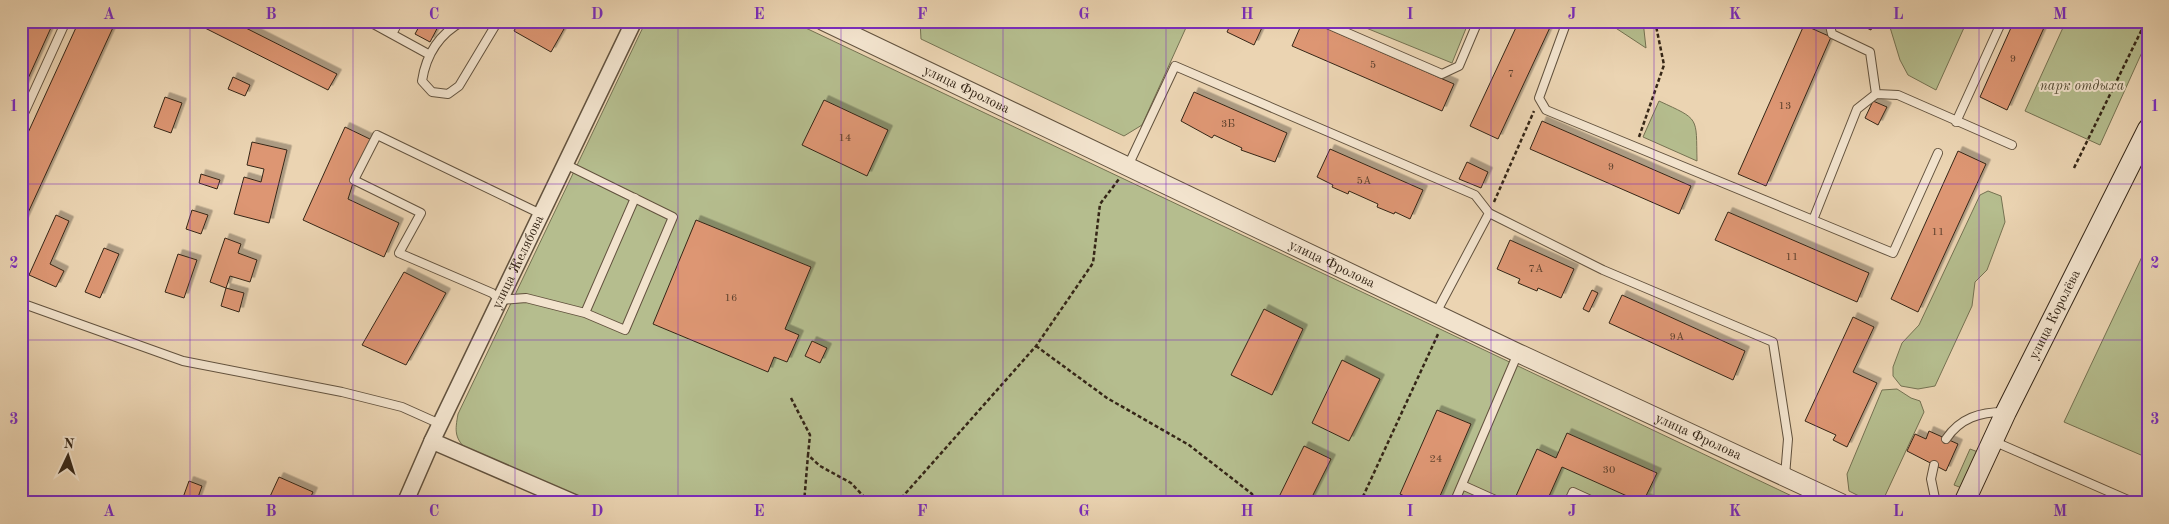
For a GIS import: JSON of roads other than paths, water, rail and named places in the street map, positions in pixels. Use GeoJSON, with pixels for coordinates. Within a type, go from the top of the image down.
{"type":"FeatureCollection","features":[{"type":"Feature","properties":{"kind":"main road","name":"улица Королёва"},"geometry":{"type":"LineString","coordinates":[[1964,503],[2006,412],[2148,129]]}},
{"type":"Feature","properties":{"kind":"street","name":"улица Желябова"},"geometry":{"type":"LineString","coordinates":[[404,503],[440,424],[634,21]]}},
{"type":"Feature","properties":{"kind":"street","name":"улица Фролова"},"geometry":{"type":"LineString","coordinates":[[823,21],[1518,353],[1785,476],[1820,498],[1841,503]]}},
{"type":"Feature","properties":{"kind":"street"},"geometry":{"type":"LineString","coordinates":[[432,441],[576,503]]}},
{"type":"Feature","properties":{"kind":"lane"},"geometry":{"type":"LineString","coordinates":[[21,120],[66,21]]}},
{"type":"Feature","properties":{"kind":"lane"},"geometry":{"type":"LineString","coordinates":[[368,21],[430,55]]}},
{"type":"Feature","properties":{"kind":"lane"},"geometry":{"type":"LineString","coordinates":[[392,34],[400,21]]}},
{"type":"Feature","properties":{"kind":"lane"},"geometry":{"type":"LineString","coordinates":[[463,21],[439,39],[425,66],[422,81],[432,92],[448,94],[459,86],[498,21]]}},
{"type":"Feature","properties":{"kind":"lane"},"geometry":{"type":"LineString","coordinates":[[1320,21],[1442,74],[1459,66],[1478,21]]}},
{"type":"Feature","properties":{"kind":"lane"},"geometry":{"type":"LineString","coordinates":[[1567,21],[1539,98],[1546,110],[1893,253],[1938,153]]}},
{"type":"Feature","properties":{"kind":"lane"},"geometry":{"type":"LineString","coordinates":[[1829,21],[1832,34],[1870,52],[1876,94]]}},
{"type":"Feature","properties":{"kind":"lane"},"geometry":{"type":"LineString","coordinates":[[1956,122],[2002,21]]}},
{"type":"Feature","properties":{"kind":"lane"},"geometry":{"type":"LineString","coordinates":[[1128,167],[1176,66],[1475,196],[1489,214],[1603,270],[1773,342],[1788,439],[1785,476]]}},
{"type":"Feature","properties":{"kind":"lane"},"geometry":{"type":"LineString","coordinates":[[1814,220],[1857,109],[1876,94],[1898,95],[2012,145]]}},
{"type":"Feature","properties":{"kind":"lane"},"geometry":{"type":"LineString","coordinates":[[541,214],[377,135],[354,180],[421,213],[399,253],[492,293],[500,300],[526,298],[585,313],[625,330],[673,217],[565,164]]}},
{"type":"Feature","properties":{"kind":"lane"},"geometry":{"type":"LineString","coordinates":[[585,313],[635,198]]}},
{"type":"Feature","properties":{"kind":"lane"},"geometry":{"type":"LineString","coordinates":[[1440,315],[1489,214]]}},
{"type":"Feature","properties":{"kind":"lane"},"geometry":{"type":"LineString","coordinates":[[21,303],[183,361],[342,392],[402,407],[440,424]]}},
{"type":"Feature","properties":{"kind":"lane"},"geometry":{"type":"LineString","coordinates":[[1454,503],[1518,353]]}},
{"type":"Feature","properties":{"kind":"lane"},"geometry":{"type":"LineString","coordinates":[[1946,439],[1953,430],[1969,418],[1986,412],[2006,412]]}},
{"type":"Feature","properties":{"kind":"lane"},"geometry":{"type":"LineString","coordinates":[[1993,441],[2135,503]]}},
{"type":"Feature","properties":{"kind":"lane"},"geometry":{"type":"LineString","coordinates":[[1934,465],[1931,479],[1936,503]]}},
{"type":"Feature","properties":{"kind":"lane"},"geometry":{"type":"LineString","coordinates":[[1462,485],[1502,503]]}},
{"type":"Feature","properties":{"kind":"lane"},"geometry":{"type":"LineString","coordinates":[[1568,503],[1572,492],[1598,503]]}},
{"type":"Feature","properties":{"kind":"park label","name":"парк отдыха"},"geometry":{"type":"Point","coordinates":[2082,86]}}]}
